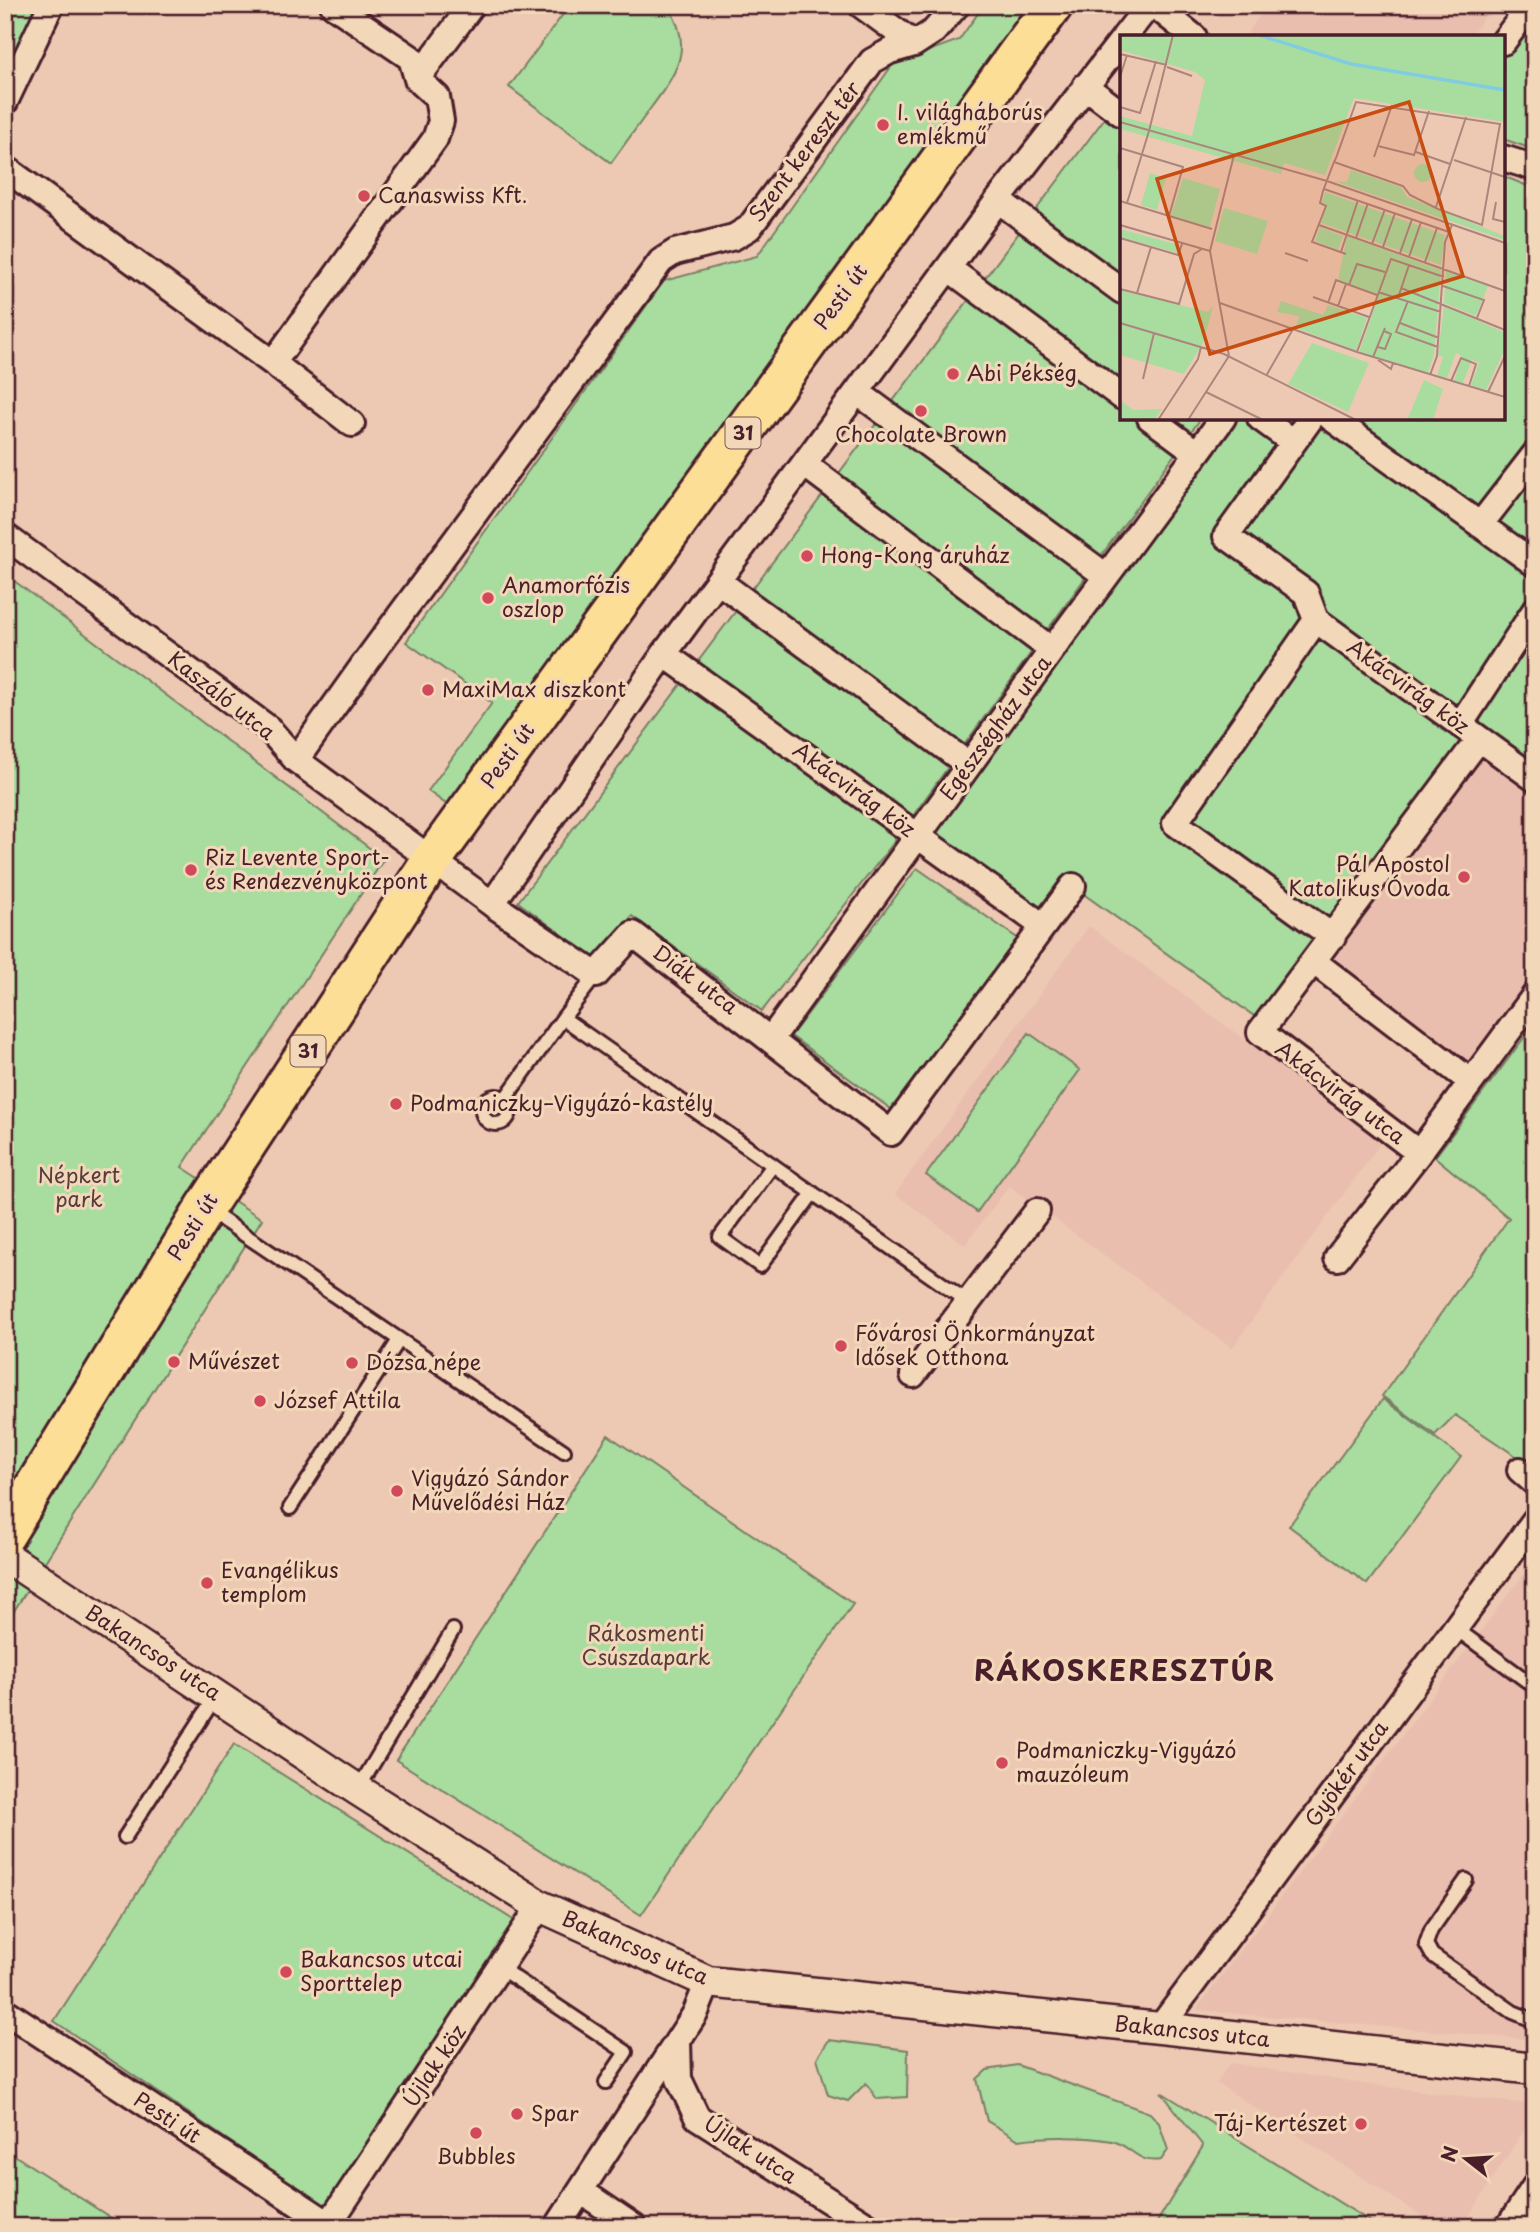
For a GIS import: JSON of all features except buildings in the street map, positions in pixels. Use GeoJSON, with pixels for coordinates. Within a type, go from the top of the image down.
{"type":"FeatureCollection","features":[{"type":"Feature","properties":{"kind":"main road","name":"Pesti út"},"geometry":{"type":"LineString","coordinates":[[5,1535],[205,1208],[432,860],[1053,5]]}},
{"type":"Feature","properties":{"kind":"street"},"geometry":{"type":"LineString","coordinates":[[5,102],[51,5]]}},
{"type":"Feature","properties":{"kind":"street"},"geometry":{"type":"LineString","coordinates":[[273,363],[435,139],[441,121],[437,97],[417,79],[411,58],[333,5]]}},
{"type":"Feature","properties":{"kind":"street"},"geometry":{"type":"LineString","coordinates":[[417,79],[472,5]]}},
{"type":"Feature","properties":{"kind":"street"},"geometry":{"type":"LineString","coordinates":[[861,5],[914,44],[934,31],[957,5]]}},
{"type":"Feature","properties":{"kind":"street"},"geometry":{"type":"LineString","coordinates":[[1126,35],[1152,5],[1191,35]]}},
{"type":"Feature","properties":{"kind":"street"},"geometry":{"type":"LineString","coordinates":[[1505,39],[1531,5]]}},
{"type":"Feature","properties":{"kind":"street"},"geometry":{"type":"LineString","coordinates":[[492,904],[664,654],[998,200],[1120,42]]}},
{"type":"Feature","properties":{"kind":"street","name":"Szent kereszt tér"},"geometry":{"type":"LineString","coordinates":[[296,760],[661,261],[675,252],[734,237],[748,228],[872,61],[890,51],[914,44]]}},
{"type":"Feature","properties":{"kind":"street"},"geometry":{"type":"LineString","coordinates":[[1084,86],[1120,113]]}},
{"type":"Feature","properties":{"kind":"street"},"geometry":{"type":"LineString","coordinates":[[1505,159],[1535,169]]}},
{"type":"Feature","properties":{"kind":"street"},"geometry":{"type":"LineString","coordinates":[[5,168],[273,363],[352,424]]}},
{"type":"Feature","properties":{"kind":"street"},"geometry":{"type":"LineString","coordinates":[[998,200],[1120,290]]}},
{"type":"Feature","properties":{"kind":"street"},"geometry":{"type":"LineString","coordinates":[[948,268],[1120,396]]}},
{"type":"Feature","properties":{"kind":"street"},"geometry":{"type":"LineString","coordinates":[[857,391],[1106,576]]}},
{"type":"Feature","properties":{"kind":"street"},"geometry":{"type":"LineString","coordinates":[[1153,420],[1197,453]]}},
{"type":"Feature","properties":{"kind":"street","name":"Egészségház utca"},"geometry":{"type":"LineString","coordinates":[[771,1039],[1222,420]]}},
{"type":"Feature","properties":{"kind":"street"},"geometry":{"type":"LineString","coordinates":[[1263,420],[1293,442],[1310,420]]}},
{"type":"Feature","properties":{"kind":"street"},"geometry":{"type":"LineString","coordinates":[[1334,420],[1535,564]]}},
{"type":"Feature","properties":{"kind":"street","name":"Akácvirág köz"},"geometry":{"type":"LineString","coordinates":[[1293,442],[1226,536],[1306,593],[1316,620],[1535,779]]}},
{"type":"Feature","properties":{"kind":"street"},"geometry":{"type":"LineString","coordinates":[[1480,525],[1535,454]]}},
{"type":"Feature","properties":{"kind":"street"},"geometry":{"type":"LineString","coordinates":[[804,464],[1052,650]]}},
{"type":"Feature","properties":{"kind":"street","name":"Kaszáló utca"},"geometry":{"type":"LineString","coordinates":[[5,536],[268,728],[296,760],[432,860]]}},
{"type":"Feature","properties":{"kind":"street"},"geometry":{"type":"LineString","coordinates":[[718,581],[969,765]]}},
{"type":"Feature","properties":{"kind":"street"},"geometry":{"type":"LineString","coordinates":[[1471,1081],[1313,961],[1333,937],[1470,732],[1535,610]]}},
{"type":"Feature","properties":{"kind":"street"},"geometry":{"type":"LineString","coordinates":[[1316,620],[1175,823],[1333,937]]}},
{"type":"Feature","properties":{"kind":"street","name":"Akácvirág köz"},"geometry":{"type":"LineString","coordinates":[[664,654],[1043,926]]}},
{"type":"Feature","properties":{"kind":"street"},"geometry":{"type":"LineString","coordinates":[[432,860],[596,975]]}},
{"type":"Feature","properties":{"kind":"street"},"geometry":{"type":"LineString","coordinates":[[1043,926],[1073,886]]}},
{"type":"Feature","properties":{"kind":"street","name":"Diák utca"},"geometry":{"type":"LineString","coordinates":[[596,975],[633,934],[891,1133],[1043,926]]}},
{"type":"Feature","properties":{"kind":"street","name":"Akácvirág utca"},"geometry":{"type":"LineString","coordinates":[[1313,961],[1260,1032],[1419,1153]]}},
{"type":"Feature","properties":{"kind":"street"},"geometry":{"type":"LineString","coordinates":[[1337,1258],[1419,1153],[1535,995]]}},
{"type":"Feature","properties":{"kind":"street"},"geometry":{"type":"LineString","coordinates":[[913,1376],[1037,1211]]}},
{"type":"Feature","properties":{"kind":"street","name":"Gyökér utca"},"geometry":{"type":"LineString","coordinates":[[1160,2028],[1535,1520]]}},
{"type":"Feature","properties":{"kind":"street","name":"Bakancsos utca"},"geometry":{"type":"LineString","coordinates":[[5,1556],[358,1790],[540,1906],[708,1982],[1535,2069]]}},
{"type":"Feature","properties":{"kind":"street","name":"Újlak köz"},"geometry":{"type":"LineString","coordinates":[[331,2226],[540,1906]]}},
{"type":"Feature","properties":{"kind":"street"},"geometry":{"type":"LineString","coordinates":[[557,2227],[695,2014],[708,1982]]}},
{"type":"Feature","properties":{"kind":"street","name":"Pesti út"},"geometry":{"type":"LineString","coordinates":[[5,2011],[331,2226]]}},
{"type":"Feature","properties":{"kind":"street","name":"Újlak utca"},"geometry":{"type":"LineString","coordinates":[[678,2040],[679,2079],[697,2117],[870,2227]]}},
{"type":"Feature","properties":{"kind":"street"},"geometry":{"type":"LineString","coordinates":[[1508,2227],[1535,2186]]}},
{"type":"Feature","properties":{"kind":"street"},"geometry":{"type":"LineString","coordinates":[[581,2191],[634,2227]]}},
{"type":"Feature","properties":{"kind":"lane"},"geometry":{"type":"LineString","coordinates":[[505,1099],[596,975]]}},
{"type":"Feature","properties":{"kind":"lane"},"geometry":{"type":"LineString","coordinates":[[563,1018],[968,1302]]}},
{"type":"Feature","properties":{"kind":"lane"},"geometry":{"type":"LineString","coordinates":[[773,1165],[720,1237],[760,1266],[813,1193]]}},
{"type":"Feature","properties":{"kind":"lane"},"geometry":{"type":"LineString","coordinates":[[205,1208],[564,1451]]}},
{"type":"Feature","properties":{"kind":"lane"},"geometry":{"type":"LineString","coordinates":[[290,1508],[399,1340]]}},
{"type":"Feature","properties":{"kind":"lane"},"geometry":{"type":"LineString","coordinates":[[1455,1628],[1535,1687]]}},
{"type":"Feature","properties":{"kind":"lane"},"geometry":{"type":"LineString","coordinates":[[358,1790],[453,1630]]}},
{"type":"Feature","properties":{"kind":"lane"},"geometry":{"type":"LineString","coordinates":[[125,1837],[217,1695]]}},
{"type":"Feature","properties":{"kind":"lane"},"geometry":{"type":"LineString","coordinates":[[1466,1880],[1431,1930],[1426,1944],[1432,1955],[1513,2012],[1535,2021]]}},
{"type":"Feature","properties":{"kind":"lane"},"geometry":{"type":"LineString","coordinates":[[500,1968],[626,2052],[606,2082]]}},
{"type":"Feature","properties":{"kind":"shaded area"},"geometry":{"type":"Polygon","coordinates":[[[1268,5],[1493,5],[1471,35],[1246,35],[1268,5]]]}},
{"type":"Feature","properties":{"kind":"shaded area","name":"Pál Apostol Katolikus Óvoda"},"geometry":{"type":"Polygon","coordinates":[[[1482,753],[1535,793],[1535,976],[1468,1067],[1331,961],[1482,753]]]}},
{"type":"Feature","properties":{"kind":"shaded area"},"geometry":{"type":"Polygon","coordinates":[[[1089,926],[1383,1140],[1232,1348],[1009,1186],[965,1245],[895,1194],[1089,926]]]}},
{"type":"Feature","properties":{"kind":"shaded area"},"geometry":{"type":"Polygon","coordinates":[[[1535,1559],[1535,2040],[1196,2010],[1535,1559]]]}},
{"type":"Feature","properties":{"kind":"shaded area"},"geometry":{"type":"Polygon","coordinates":[[[1229,2063],[1358,2083],[1535,2105],[1535,2113],[1462,2227],[1438,2227],[1217,2083],[1229,2063]]]}},
{"type":"Feature","properties":{"kind":"green space"},"geometry":{"type":"Polygon","coordinates":[[[5,5],[41,5],[5,79],[5,5]]]}},
{"type":"Feature","properties":{"kind":"green space"},"geometry":{"type":"Polygon","coordinates":[[[570,5],[667,5],[680,34],[679,60],[668,84],[611,163],[509,87],[570,5]]]}},
{"type":"Feature","properties":{"kind":"green space"},"geometry":{"type":"Polygon","coordinates":[[[984,5],[1034,5],[450,807],[428,791],[492,703],[406,642],[664,281],[757,256],[893,64],[959,40],[984,5]]]}},
{"type":"Feature","properties":{"kind":"green space"},"geometry":{"type":"Polygon","coordinates":[[[1535,11],[1535,150],[1505,140],[1505,50],[1535,11]]]}},
{"type":"Feature","properties":{"kind":"green space"},"geometry":{"type":"Polygon","coordinates":[[[1120,98],[1120,420],[1200,420],[891,846],[762,1011],[632,916],[595,959],[518,902],[1120,98]]]}},
{"type":"Feature","properties":{"kind":"green space"},"geometry":{"type":"Polygon","coordinates":[[[1505,177],[1535,189],[1535,762],[1481,723],[1257,1018],[1061,878],[1039,912],[933,833],[1238,420],[1505,420],[1505,177]]]}},
{"type":"Feature","properties":{"kind":"green space","name":"Riz Levente Sport- és Rendezvényközpont"},"geometry":{"type":"Polygon","coordinates":[[[5,574],[384,859],[182,1167],[262,1219],[5,1625],[5,574]]]}},
{"type":"Feature","properties":{"kind":"green space"},"geometry":{"type":"Polygon","coordinates":[[[917,868],[1020,940],[891,1109],[791,1036],[917,868]]]}},
{"type":"Feature","properties":{"kind":"green space"},"geometry":{"type":"Polygon","coordinates":[[[1535,1023],[1535,1469],[1455,1415],[1435,1435],[1382,1396],[1509,1218],[1435,1157],[1535,1023]]]}},
{"type":"Feature","properties":{"kind":"green space"},"geometry":{"type":"Polygon","coordinates":[[[1029,1033],[1080,1070],[977,1212],[926,1175],[1029,1033]]]}},
{"type":"Feature","properties":{"kind":"green space"},"geometry":{"type":"Polygon","coordinates":[[[1383,1399],[1461,1457],[1367,1584],[1289,1526],[1383,1399]]]}},
{"type":"Feature","properties":{"kind":"green space","name":"Rákosmenti Csúszdapark"},"geometry":{"type":"Polygon","coordinates":[[[608,1435],[853,1604],[641,1915],[396,1760],[608,1435]]]}},
{"type":"Feature","properties":{"kind":"green space","name":"Bakancsos utcai Sporttelep"},"geometry":{"type":"Polygon","coordinates":[[[234,1744],[518,1923],[331,2211],[54,2021],[234,1744]]]}},
{"type":"Feature","properties":{"kind":"green space"},"geometry":{"type":"Polygon","coordinates":[[[829,2040],[908,2050],[907,2097],[877,2099],[866,2083],[848,2101],[828,2095],[817,2058],[829,2040]]]}},
{"type":"Feature","properties":{"kind":"green space"},"geometry":{"type":"Polygon","coordinates":[[[1017,2065],[1150,2113],[1159,2123],[1168,2150],[1161,2160],[1153,2161],[1140,2157],[1119,2143],[1101,2139],[1066,2137],[1019,2140],[987,2121],[977,2079],[987,2070],[1017,2065]]]}},
{"type":"Feature","properties":{"kind":"green space"},"geometry":{"type":"Polygon","coordinates":[[[1161,2092],[1379,2227],[1154,2227],[1203,2146],[1161,2092]]]}},
{"type":"Feature","properties":{"kind":"green space"},"geometry":{"type":"Polygon","coordinates":[[[11,2153],[125,2227],[5,2227],[5,2161],[11,2153]]]}},
{"type":"Feature","properties":{"kind":"place","name":"I. világháborús emlékmű"},"geometry":{"type":"Point","coordinates":[883,125]}},
{"type":"Feature","properties":{"kind":"place","name":"Canaswiss Kft."},"geometry":{"type":"Point","coordinates":[364,196]}},
{"type":"Feature","properties":{"kind":"place","name":"Abi Pékség"},"geometry":{"type":"Point","coordinates":[953,374]}},
{"type":"Feature","properties":{"kind":"place","name":"Chocolate Brown"},"geometry":{"type":"Point","coordinates":[921,411]}},
{"type":"Feature","properties":{"kind":"place","name":"Hong-Kong áruház"},"geometry":{"type":"Point","coordinates":[807,556]}},
{"type":"Feature","properties":{"kind":"place","name":"Anamorfózis oszlop"},"geometry":{"type":"Point","coordinates":[488,598]}},
{"type":"Feature","properties":{"kind":"place","name":"MaxiMax diszkont"},"geometry":{"type":"Point","coordinates":[428,690]}},
{"type":"Feature","properties":{"kind":"place","name":"Riz Levente Sport- és Rendezvényközpont"},"geometry":{"type":"Point","coordinates":[191,870]}},
{"type":"Feature","properties":{"kind":"place","name":"Pál Apostol Katolikus Óvoda"},"geometry":{"type":"Point","coordinates":[1464,877]}},
{"type":"Feature","properties":{"kind":"place","name":"Podmaniczky–Vigyázó-kastély"},"geometry":{"type":"Point","coordinates":[396,1104]}},
{"type":"Feature","properties":{"kind":"place","name":"Fővárosi Önkormányzat Idősek Otthona"},"geometry":{"type":"Point","coordinates":[841,1346]}},
{"type":"Feature","properties":{"kind":"place","name":"Művészet"},"geometry":{"type":"Point","coordinates":[174,1362]}},
{"type":"Feature","properties":{"kind":"place","name":"Dózsa népe"},"geometry":{"type":"Point","coordinates":[352,1363]}},
{"type":"Feature","properties":{"kind":"place","name":"József Attila"},"geometry":{"type":"Point","coordinates":[260,1401]}},
{"type":"Feature","properties":{"kind":"place","name":"Vigyázó Sándor Művelődési Ház"},"geometry":{"type":"Point","coordinates":[397,1491]}},
{"type":"Feature","properties":{"kind":"place","name":"Evangélikus templom"},"geometry":{"type":"Point","coordinates":[207,1583]}},
{"type":"Feature","properties":{"kind":"place","name":"Podmaniczky-Vigyázó mauzóleum"},"geometry":{"type":"Point","coordinates":[1002,1763]}},
{"type":"Feature","properties":{"kind":"place","name":"Bakancsos utcai Sporttelep"},"geometry":{"type":"Point","coordinates":[286,1972]}},
{"type":"Feature","properties":{"kind":"place","name":"Spar"},"geometry":{"type":"Point","coordinates":[517,2114]}},
{"type":"Feature","properties":{"kind":"place","name":"Táj-Kertészet"},"geometry":{"type":"Point","coordinates":[1361,2124]}},
{"type":"Feature","properties":{"kind":"place","name":"Bubbles"},"geometry":{"type":"Point","coordinates":[476,2133]}},
{"type":"Feature","properties":{"kind":"district","name":"RÁKOSKERESZTÚR"},"geometry":{"type":"Point","coordinates":[1125,1671]}},
{"type":"Feature","properties":{"kind":"park label","name":"Népkert park"},"geometry":{"type":"Point","coordinates":[79,1188]}}]}
